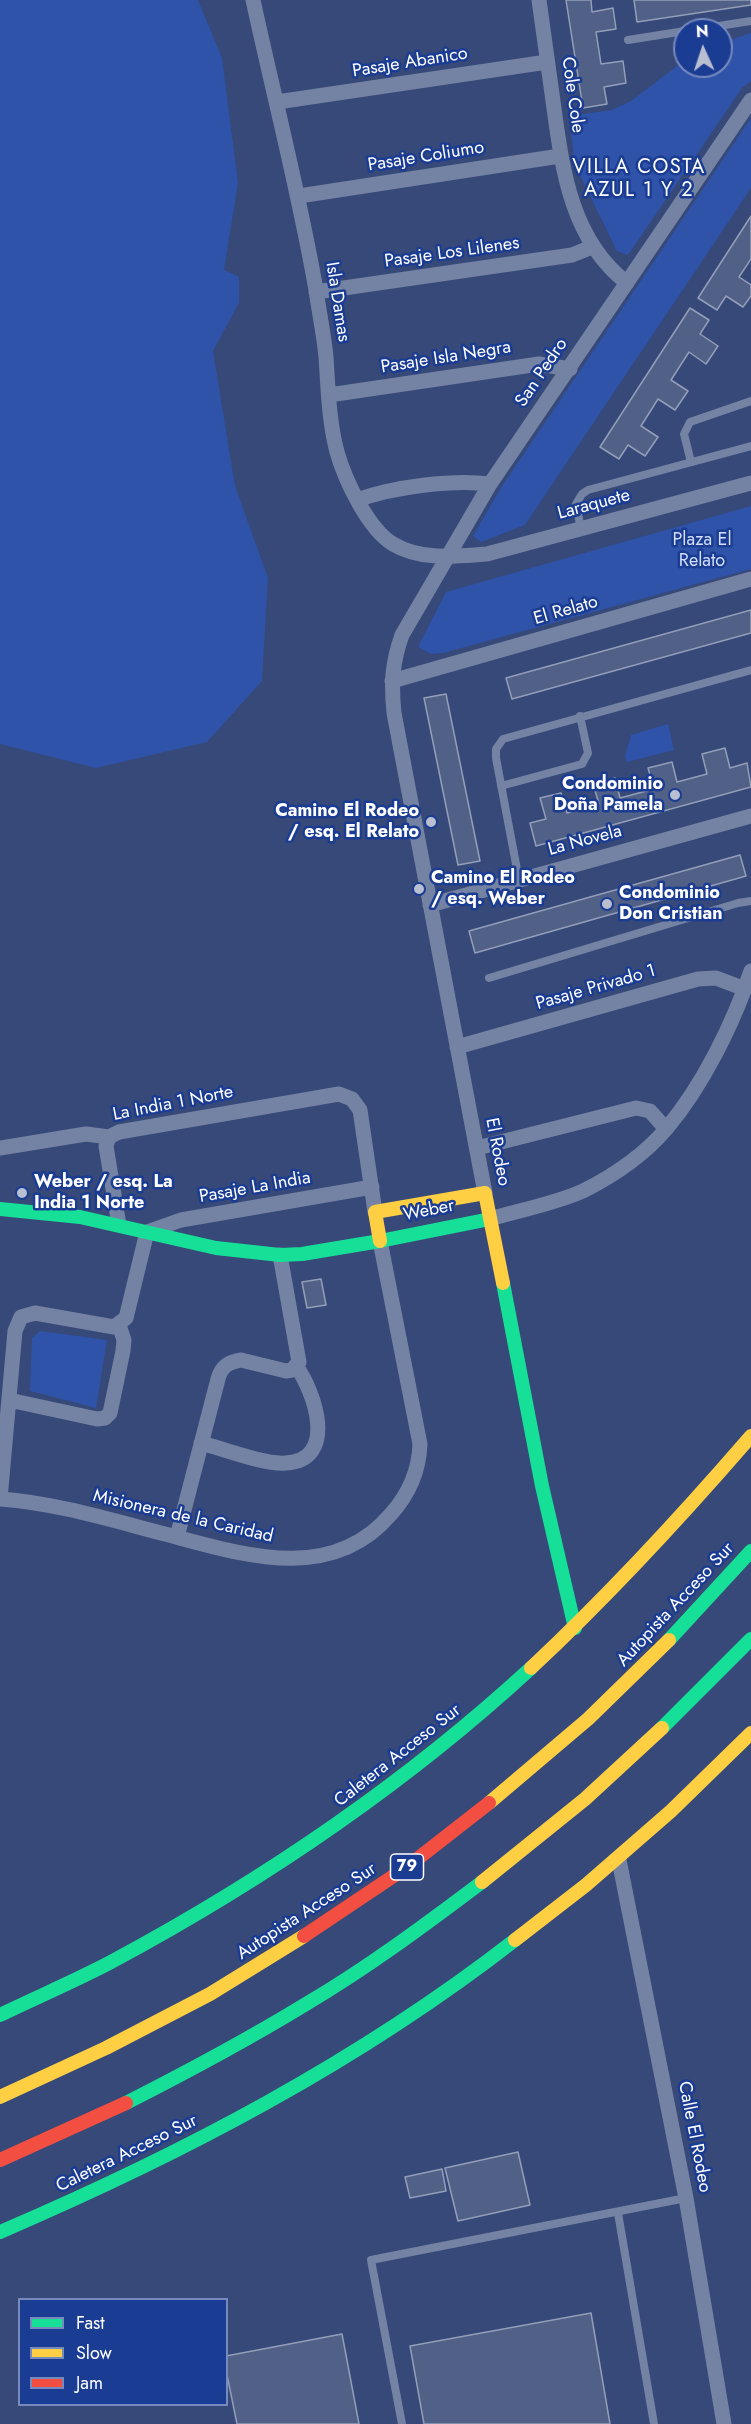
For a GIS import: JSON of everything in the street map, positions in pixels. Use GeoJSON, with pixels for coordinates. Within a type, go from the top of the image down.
{"type":"FeatureCollection","features":[{"type":"Feature","properties":{"kind":"main road","name":"El Rodeo"},"geometry":{"type":"LineString","coordinates":[[485,1193],[544,1497],[575,1628]]}},
{"type":"Feature","properties":{"kind":"main road","name":"Weber"},"geometry":{"type":"LineString","coordinates":[[375,1212],[485,1193]]}},
{"type":"Feature","properties":{"kind":"main road","name":"Weber"},"geometry":{"type":"LineString","coordinates":[[0,1209],[40,1211],[119,1225],[216,1248],[280,1255],[302,1254],[380,1241],[490,1219]]}},
{"type":"Feature","properties":{"kind":"main road","name":"Misionera de la Caridad"},"geometry":{"type":"LineString","coordinates":[[375,1212],[380,1241]]}},
{"type":"Feature","properties":{"kind":"main road","name":"Caletera Acceso Sur"},"geometry":{"type":"LineString","coordinates":[[0,2015],[140,1947],[199,1914],[312,1843],[382,1793],[459,1733],[575,1628],[670,1531],[751,1436]]}},
{"type":"Feature","properties":{"kind":"main road","name":"Autopista Acceso Sur"},"geometry":{"type":"LineString","coordinates":[[0,2097],[87,2058],[198,2001],[304,1938],[423,1855],[534,1768],[585,1723],[683,1627],[751,1551]]}},
{"type":"Feature","properties":{"kind":"main road"},"geometry":{"type":"LineString","coordinates":[[0,2160],[99,2115],[240,2043],[339,1984],[427,1925],[486,1881],[602,1785],[658,1734],[751,1639]]}},
{"type":"Feature","properties":{"kind":"main road","name":"Caletera Acceso Sur"},"geometry":{"type":"LineString","coordinates":[[0,2232],[60,2207],[161,2159],[297,2085],[422,2006],[536,1924],[619,1860],[751,1733]]}},
{"type":"Feature","properties":{"kind":"street","name":"Isla Damas"},"geometry":{"type":"LineString","coordinates":[[253,0],[278,102],[316,292],[337,451],[351,491],[372,522],[393,544],[420,554],[446,557]]}},
{"type":"Feature","properties":{"kind":"street","name":"Cole Cole"},"geometry":{"type":"LineString","coordinates":[[539,0],[560,156],[567,191],[584,233],[592,246],[612,272],[627,283]]}},
{"type":"Feature","properties":{"kind":"street","name":"Pasaje Abanico"},"geometry":{"type":"LineString","coordinates":[[278,102],[548,62]]}},
{"type":"Feature","properties":{"kind":"street","name":"San Pedro"},"geometry":{"type":"LineString","coordinates":[[392,681],[394,658],[402,635],[490,484],[751,100]]}},
{"type":"Feature","properties":{"kind":"street","name":"Pasaje Coliumo"},"geometry":{"type":"LineString","coordinates":[[298,196],[560,156]]}},
{"type":"Feature","properties":{"kind":"street","name":"Pasaje Los Lilenes"},"geometry":{"type":"LineString","coordinates":[[316,292],[572,255],[592,246]]}},
{"type":"Feature","properties":{"kind":"street","name":"Pasaje Isla Negra"},"geometry":{"type":"LineString","coordinates":[[329,395],[539,364],[570,369]]}},
{"type":"Feature","properties":{"kind":"street"},"geometry":{"type":"LineString","coordinates":[[357,500],[379,493],[469,481],[490,484]]}},
{"type":"Feature","properties":{"kind":"street","name":"Laraquete"},"geometry":{"type":"LineString","coordinates":[[446,557],[487,554],[751,483]]}},
{"type":"Feature","properties":{"kind":"street","name":"El Relato"},"geometry":{"type":"LineString","coordinates":[[392,681],[751,579]]}},
{"type":"Feature","properties":{"kind":"street","name":"El Rodeo"},"geometry":{"type":"LineString","coordinates":[[392,681],[394,713],[485,1193]]}},
{"type":"Feature","properties":{"kind":"street","name":"La Novela"},"geometry":{"type":"LineString","coordinates":[[430,905],[751,816]]}},
{"type":"Feature","properties":{"kind":"street","name":"Weber"},"geometry":{"type":"LineString","coordinates":[[490,1219],[581,1192],[615,1173],[666,1129],[685,1104],[717,1051],[751,971]]}},
{"type":"Feature","properties":{"kind":"street","name":"Pasaje Privado 1"},"geometry":{"type":"LineString","coordinates":[[457,1047],[698,979],[722,979],[745,989]]}},
{"type":"Feature","properties":{"kind":"street","name":"La India 1 Norte"},"geometry":{"type":"LineString","coordinates":[[0,1148],[86,1134],[109,1137],[119,1132],[332,1095],[346,1096],[352,1099],[362,1116],[372,1187]]}},
{"type":"Feature","properties":{"kind":"street"},"geometry":{"type":"LineString","coordinates":[[477,1148],[636,1108],[650,1111],[666,1129]]}},
{"type":"Feature","properties":{"kind":"street"},"geometry":{"type":"LineString","coordinates":[[109,1137],[106,1150],[119,1225]]}},
{"type":"Feature","properties":{"kind":"street"},"geometry":{"type":"LineString","coordinates":[[372,1187],[375,1212]]}},
{"type":"Feature","properties":{"kind":"street","name":"Pasaje La India"},"geometry":{"type":"LineString","coordinates":[[147,1232],[181,1220],[372,1187]]}},
{"type":"Feature","properties":{"kind":"street"},"geometry":{"type":"LineString","coordinates":[[0,1498],[15,1331],[21,1317],[35,1313],[110,1328],[119,1325],[128,1313],[147,1232]]}},
{"type":"Feature","properties":{"kind":"street","name":"Misionera de la Caridad"},"geometry":{"type":"LineString","coordinates":[[0,1498],[53,1506],[259,1557],[277,1559],[314,1556],[339,1550],[361,1540],[386,1521],[404,1497],[416,1470],[420,1444],[380,1241]]}},
{"type":"Feature","properties":{"kind":"street"},"geometry":{"type":"LineString","coordinates":[[177,1537],[219,1373],[228,1364],[241,1360],[286,1371],[296,1366],[300,1357],[280,1255]]}},
{"type":"Feature","properties":{"kind":"street"},"geometry":{"type":"LineString","coordinates":[[9,1400],[97,1419],[105,1418],[110,1413],[123,1351],[124,1340],[119,1325]]}},
{"type":"Feature","properties":{"kind":"street"},"geometry":{"type":"LineString","coordinates":[[201,1443],[274,1463],[293,1463],[308,1455],[318,1438],[318,1425],[310,1390],[296,1366]]}},
{"type":"Feature","properties":{"kind":"street","name":"Calle El Rodeo"},"geometry":{"type":"LineString","coordinates":[[619,1860],[686,2198],[724,2424]]}},
{"type":"Feature","properties":{"kind":"lane"},"geometry":{"type":"LineString","coordinates":[[733,24],[751,21]]}},
{"type":"Feature","properties":{"kind":"lane"},"geometry":{"type":"LineString","coordinates":[[628,40],[673,33]]}},
{"type":"Feature","properties":{"kind":"lane"},"geometry":{"type":"LineString","coordinates":[[691,462],[684,434],[690,422],[751,401]]}},
{"type":"Feature","properties":{"kind":"lane"},"geometry":{"type":"LineString","coordinates":[[581,529],[576,504],[582,494],[588,490],[751,446]]}},
{"type":"Feature","properties":{"kind":"lane"},"geometry":{"type":"LineString","coordinates":[[519,880],[495,753],[498,744],[503,739],[751,670]]}},
{"type":"Feature","properties":{"kind":"lane"},"geometry":{"type":"LineString","coordinates":[[501,786],[582,764],[588,753],[580,716]]}},
{"type":"Feature","properties":{"kind":"lane"},"geometry":{"type":"LineString","coordinates":[[489,978],[726,906],[751,901]]}},
{"type":"Feature","properties":{"kind":"lane"},"geometry":{"type":"LineString","coordinates":[[402,2424],[371,2260],[686,2198]]}},
{"type":"Feature","properties":{"kind":"lane"},"geometry":{"type":"LineString","coordinates":[[618,2213],[654,2424]]}},
{"type":"Feature","properties":{"kind":"green space"},"geometry":{"type":"Polygon","coordinates":[[[0,0],[198,0],[222,58],[238,183],[224,270],[239,277],[239,303],[213,351],[235,486],[268,578],[262,681],[207,742],[96,768],[0,744],[0,0]]]}},
{"type":"Feature","properties":{"kind":"green space"},"geometry":{"type":"Polygon","coordinates":[[[751,33],[751,81],[742,88],[628,255],[617,251],[575,165],[569,116],[612,110],[631,101],[673,69],[673,78],[733,78],[733,39],[751,33]]]}},
{"type":"Feature","properties":{"kind":"green space"},"geometry":{"type":"Polygon","coordinates":[[[751,118],[751,188],[525,525],[481,542],[473,536],[500,489],[751,118]]]}},
{"type":"Feature","properties":{"kind":"green space","name":"Plaza El Relato"},"geometry":{"type":"Polygon","coordinates":[[[751,506],[751,569],[443,653],[431,654],[418,647],[446,592],[751,506]]]}},
{"type":"Feature","properties":{"kind":"green space"},"geometry":{"type":"Polygon","coordinates":[[[668,724],[674,750],[627,762],[625,756],[631,735],[668,724]]]}},
{"type":"Feature","properties":{"kind":"green space"},"geometry":{"type":"Polygon","coordinates":[[[40,1331],[107,1340],[96,1408],[30,1391],[32,1338],[40,1331]]]}},
{"type":"Feature","properties":{"kind":"building"},"geometry":{"type":"Polygon","coordinates":[[[566,0],[591,0],[592,12],[613,8],[616,29],[596,32],[601,64],[623,61],[626,83],[604,87],[607,104],[583,108],[566,0]]]}},
{"type":"Feature","properties":{"kind":"building"},"geometry":{"type":"Polygon","coordinates":[[[634,0],[751,0],[751,5],[637,22],[634,0]]]}},
{"type":"Feature","properties":{"kind":"building"},"geometry":{"type":"Polygon","coordinates":[[[751,216],[751,259],[739,277],[751,285],[751,296],[743,307],[726,296],[717,310],[698,298],[751,216]]]}},
{"type":"Feature","properties":{"kind":"building"},"geometry":{"type":"Polygon","coordinates":[[[690,308],[709,320],[700,334],[718,346],[706,364],[689,352],[671,380],[688,391],[675,410],[658,399],[641,426],[658,437],[645,456],[628,445],[619,459],[600,447],[690,308]]]}},
{"type":"Feature","properties":{"kind":"building"},"geometry":{"type":"Polygon","coordinates":[[[751,610],[751,633],[512,699],[506,678],[751,610]]]}},
{"type":"Feature","properties":{"kind":"building"},"geometry":{"type":"Polygon","coordinates":[[[446,694],[480,861],[458,865],[424,698],[446,694]]]}},
{"type":"Feature","properties":{"kind":"building","name":"Condominio Doña Pamela"},"geometry":{"type":"Polygon","coordinates":[[[725,748],[730,768],[747,763],[751,787],[536,846],[530,823],[546,819],[540,798],[561,793],[567,813],[599,804],[593,784],[615,778],[620,798],[654,789],[648,768],[672,762],[677,782],[707,774],[702,754],[725,748]]]}},
{"type":"Feature","properties":{"kind":"building","name":"Condominio Don Cristian"},"geometry":{"type":"Polygon","coordinates":[[[740,855],[746,876],[475,953],[469,931],[740,855]]]}},
{"type":"Feature","properties":{"kind":"building"},"geometry":{"type":"Polygon","coordinates":[[[321,1279],[326,1305],[307,1308],[302,1282],[321,1279]]]}},
{"type":"Feature","properties":{"kind":"building"},"geometry":{"type":"Polygon","coordinates":[[[518,2152],[530,2205],[458,2221],[445,2168],[518,2152]]]}},
{"type":"Feature","properties":{"kind":"building"},"geometry":{"type":"Polygon","coordinates":[[[442,2169],[446,2191],[410,2198],[405,2177],[442,2169]]]}},
{"type":"Feature","properties":{"kind":"building"},"geometry":{"type":"Polygon","coordinates":[[[591,2313],[610,2424],[424,2424],[410,2346],[591,2313]]]}},
{"type":"Feature","properties":{"kind":"building"},"geometry":{"type":"Polygon","coordinates":[[[342,2334],[359,2424],[237,2424],[228,2380],[228,2356],[342,2334]]]}},
{"type":"Feature","properties":{"kind":"traffic: fast"},"geometry":{"type":"LineString","coordinates":[[0,1209],[80,1217],[216,1248],[280,1255],[302,1254],[380,1241],[490,1219]]}},
{"type":"Feature","properties":{"kind":"traffic: fast"},"geometry":{"type":"LineString","coordinates":[[503,1283],[542,1486],[575,1628]]}},
{"type":"Feature","properties":{"kind":"traffic: fast"},"geometry":{"type":"LineString","coordinates":[[669,1640],[751,1551]]}},
{"type":"Feature","properties":{"kind":"traffic: fast"},"geometry":{"type":"LineString","coordinates":[[662,1728],[751,1639]]}},
{"type":"Feature","properties":{"kind":"traffic: fast"},"geometry":{"type":"LineString","coordinates":[[0,2015],[111,1962],[223,1898],[277,1864],[383,1791],[483,1711],[531,1668]]}},
{"type":"Feature","properties":{"kind":"traffic: fast"},"geometry":{"type":"LineString","coordinates":[[126,2103],[239,2043],[329,1990],[396,1946],[482,1882]]}},
{"type":"Feature","properties":{"kind":"traffic: fast"},"geometry":{"type":"LineString","coordinates":[[0,2232],[135,2171],[267,2102],[394,2026],[515,1940]]}},
{"type":"Feature","properties":{"kind":"traffic: slow"},"geometry":{"type":"LineString","coordinates":[[380,1241],[375,1212],[485,1193],[503,1283]]}},
{"type":"Feature","properties":{"kind":"traffic: slow"},"geometry":{"type":"LineString","coordinates":[[531,1668],[644,1555],[751,1436]]}},
{"type":"Feature","properties":{"kind":"traffic: slow"},"geometry":{"type":"LineString","coordinates":[[489,1803],[588,1719],[669,1640]]}},
{"type":"Feature","properties":{"kind":"traffic: slow"},"geometry":{"type":"LineString","coordinates":[[482,1882],[585,1799],[662,1728]]}},
{"type":"Feature","properties":{"kind":"traffic: slow"},"geometry":{"type":"LineString","coordinates":[[515,1940],[586,1885],[671,1811],[751,1733]]}},
{"type":"Feature","properties":{"kind":"traffic: slow"},"geometry":{"type":"LineString","coordinates":[[0,2097],[106,2048],[210,1994],[304,1936]]}},
{"type":"Feature","properties":{"kind":"traffic: jam"},"geometry":{"type":"LineString","coordinates":[[304,1936],[407,1867],[489,1803]]}},
{"type":"Feature","properties":{"kind":"traffic: jam"},"geometry":{"type":"LineString","coordinates":[[0,2160],[126,2103]]}},
{"type":"Feature","properties":{"kind":"place","name":"Condominio Doña Pamela"},"geometry":{"type":"Point","coordinates":[675,795]}},
{"type":"Feature","properties":{"kind":"place","name":"Camino El Rodeo / esq. El Relato"},"geometry":{"type":"Point","coordinates":[431,822]}},
{"type":"Feature","properties":{"kind":"place","name":"Camino El Rodeo / esq. Weber"},"geometry":{"type":"Point","coordinates":[419,889]}},
{"type":"Feature","properties":{"kind":"place","name":"Condominio Don Cristian"},"geometry":{"type":"Point","coordinates":[607,904]}},
{"type":"Feature","properties":{"kind":"place","name":"Weber / esq. La India 1 Norte"},"geometry":{"type":"Point","coordinates":[22,1193]}},
{"type":"Feature","properties":{"kind":"district","name":"VILLA COSTA AZUL 1 Y 2"},"geometry":{"type":"Point","coordinates":[639,180]}}]}
